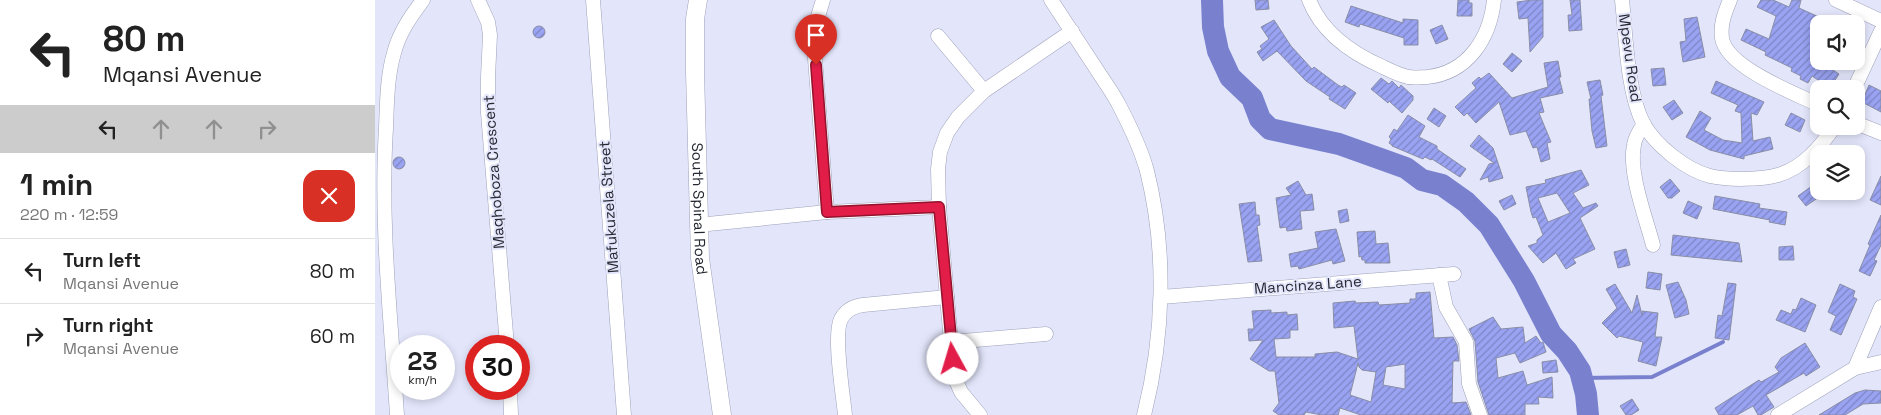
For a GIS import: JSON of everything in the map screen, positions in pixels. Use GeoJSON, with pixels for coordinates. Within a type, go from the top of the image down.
{"type":"FeatureCollection","features":[{"type":"Feature","properties":{"kind":"street"},"geometry":{"type":"LineString","coordinates":[[397,415],[384,208],[387,99],[394,53],[399,38],[406,24],[423,0]]}},
{"type":"Feature","properties":{"kind":"street","name":"Maqhoboza Crescent"},"geometry":{"type":"LineString","coordinates":[[478,0],[488,22],[490,35],[489,113],[506,335]]}},
{"type":"Feature","properties":{"kind":"street","name":"Mafukuzela Street"},"geometry":{"type":"LineString","coordinates":[[593,0],[625,415]]}},
{"type":"Feature","properties":{"kind":"street","name":"South Spinal Road"},"geometry":{"type":"LineString","coordinates":[[698,0],[695,19],[698,225],[700,258],[722,415]]}},
{"type":"Feature","properties":{"kind":"street"},"geometry":{"type":"LineString","coordinates":[[823,0],[816,23],[814,46],[827,212]]}},
{"type":"Feature","properties":{"kind":"street"},"geometry":{"type":"LineString","coordinates":[[1051,0],[1118,104],[1134,136],[1146,170],[1156,222],[1161,296],[1160,330],[1144,415]]}},
{"type":"Feature","properties":{"kind":"street"},"geometry":{"type":"LineString","coordinates":[[1309,0],[1315,16],[1340,42],[1360,57],[1409,77],[1446,74],[1467,60],[1477,49],[1487,28],[1494,0]]}},
{"type":"Feature","properties":{"kind":"street","name":"Mpevu Road"},"geometry":{"type":"LineString","coordinates":[[1622,0],[1633,94],[1644,124],[1665,149],[1683,164],[1711,176],[1747,179],[1779,175],[1804,161],[1823,144],[1829,135]]}},
{"type":"Feature","properties":{"kind":"street"},"geometry":{"type":"LineString","coordinates":[[1730,0],[1723,15],[1722,39],[1731,54],[1749,70],[1810,100]]}},
{"type":"Feature","properties":{"kind":"street"},"geometry":{"type":"LineString","coordinates":[[1836,0],[1881,21]]}},
{"type":"Feature","properties":{"kind":"street"},"geometry":{"type":"LineString","coordinates":[[980,415],[961,392],[955,376],[939,207],[938,169],[940,152],[957,117],[984,91],[1072,31]]}},
{"type":"Feature","properties":{"kind":"street"},"geometry":{"type":"LineString","coordinates":[[1858,80],[1881,31]]}},
{"type":"Feature","properties":{"kind":"street"},"geometry":{"type":"LineString","coordinates":[[939,36],[984,91]]}},
{"type":"Feature","properties":{"kind":"street"},"geometry":{"type":"LineString","coordinates":[[1644,124],[1633,146],[1633,159],[1635,179],[1653,245]]}},
{"type":"Feature","properties":{"kind":"street"},"geometry":{"type":"LineString","coordinates":[[1865,126],[1881,133]]}},
{"type":"Feature","properties":{"kind":"street"},"geometry":{"type":"LineString","coordinates":[[698,225],[827,212],[939,207]]}},
{"type":"Feature","properties":{"kind":"street","name":"Mancinza Lane"},"geometry":{"type":"LineString","coordinates":[[1161,296],[1454,274]]}},
{"type":"Feature","properties":{"kind":"street"},"geometry":{"type":"LineString","coordinates":[[1439,275],[1446,307],[1466,342],[1469,384],[1480,415]]}},
{"type":"Feature","properties":{"kind":"street"},"geometry":{"type":"LineString","coordinates":[[845,415],[838,336],[841,320],[846,312],[855,306],[947,297]]}},
{"type":"Feature","properties":{"kind":"street"},"geometry":{"type":"LineString","coordinates":[[1855,368],[1881,307]]}},
{"type":"Feature","properties":{"kind":"street"},"geometry":{"type":"LineString","coordinates":[[951,342],[1046,334]]}},
{"type":"Feature","properties":{"kind":"street"},"geometry":{"type":"LineString","coordinates":[[1778,415],[1855,368],[1881,362]]}},
{"type":"Feature","properties":{"kind":"street"},"geometry":{"type":"LineString","coordinates":[[510,400],[511,415]]}},
{"type":"Feature","properties":{"kind":"building"},"geometry":{"type":"Polygon","coordinates":[[[1255,0],[1268,0],[1269,9],[1256,10],[1255,0]]]}},
{"type":"Feature","properties":{"kind":"building"},"geometry":{"type":"Polygon","coordinates":[[[1458,0],[1469,0],[1469,3],[1472,3],[1472,16],[1457,16],[1458,0]]]}},
{"type":"Feature","properties":{"kind":"building"},"geometry":{"type":"Polygon","coordinates":[[[1543,0],[1543,37],[1530,52],[1528,18],[1519,19],[1517,2],[1543,0]]]}},
{"type":"Feature","properties":{"kind":"building"},"geometry":{"type":"Polygon","coordinates":[[[1570,0],[1580,0],[1582,30],[1569,31],[1568,15],[1572,15],[1570,0]]]}},
{"type":"Feature","properties":{"kind":"building"},"geometry":{"type":"Polygon","coordinates":[[[1761,0],[1773,0],[1789,7],[1792,0],[1801,0],[1799,8],[1815,15],[1810,15],[1810,70],[1833,70],[1839,74],[1835,80],[1818,80],[1812,76],[1808,83],[1800,79],[1801,76],[1791,71],[1792,68],[1765,55],[1766,52],[1741,40],[1746,29],[1769,39],[1776,16],[1757,7],[1761,0]]]}},
{"type":"Feature","properties":{"kind":"building"},"geometry":{"type":"Polygon","coordinates":[[[1351,6],[1403,23],[1403,19],[1418,20],[1418,45],[1404,45],[1404,38],[1360,24],[1359,27],[1345,22],[1351,6]]]}},
{"type":"Feature","properties":{"kind":"building"},"geometry":{"type":"Polygon","coordinates":[[[1697,17],[1705,57],[1683,62],[1680,42],[1686,41],[1684,19],[1697,17]]]}},
{"type":"Feature","properties":{"kind":"building"},"geometry":{"type":"Polygon","coordinates":[[[1274,20],[1291,46],[1312,69],[1314,67],[1338,85],[1342,87],[1344,85],[1356,93],[1345,109],[1306,81],[1277,51],[1263,61],[1257,52],[1262,49],[1260,46],[1269,39],[1261,27],[1274,20]]]}},
{"type":"Feature","properties":{"kind":"building"},"geometry":{"type":"Polygon","coordinates":[[[1442,25],[1448,39],[1436,44],[1430,30],[1442,25]]]}},
{"type":"Feature","properties":{"kind":"building"},"geometry":{"type":"Polygon","coordinates":[[[537,26],[541,26],[545,32],[541,38],[537,38],[533,34],[533,30],[537,26]]]}},
{"type":"Feature","properties":{"kind":"building"},"geometry":{"type":"Polygon","coordinates":[[[1512,53],[1522,61],[1512,72],[1503,64],[1512,53]]]}},
{"type":"Feature","properties":{"kind":"building"},"geometry":{"type":"Polygon","coordinates":[[[1558,61],[1563,93],[1540,98],[1544,112],[1539,113],[1551,142],[1547,143],[1550,159],[1541,162],[1537,147],[1533,148],[1526,131],[1510,135],[1499,102],[1476,123],[1467,113],[1464,116],[1455,107],[1476,88],[1472,83],[1479,77],[1481,79],[1489,73],[1512,98],[1548,87],[1544,63],[1558,61]]]}},
{"type":"Feature","properties":{"kind":"building"},"geometry":{"type":"Polygon","coordinates":[[[1664,68],[1666,85],[1653,86],[1651,69],[1664,68]]]}},
{"type":"Feature","properties":{"kind":"building"},"geometry":{"type":"Polygon","coordinates":[[[1381,78],[1389,84],[1392,81],[1399,88],[1401,85],[1413,96],[1413,100],[1402,113],[1389,101],[1388,103],[1371,89],[1381,78]]]}},
{"type":"Feature","properties":{"kind":"building"},"geometry":{"type":"Polygon","coordinates":[[[1600,80],[1607,146],[1596,148],[1592,131],[1589,99],[1591,99],[1587,82],[1600,80]]]}},
{"type":"Feature","properties":{"kind":"building"},"geometry":{"type":"Polygon","coordinates":[[[1716,81],[1764,102],[1757,115],[1751,113],[1753,141],[1770,137],[1773,149],[1744,156],[1744,159],[1710,150],[1686,137],[1700,111],[1711,118],[1704,130],[1723,140],[1742,143],[1741,113],[1735,111],[1738,105],[1711,93],[1716,81]]]}},
{"type":"Feature","properties":{"kind":"building"},"geometry":{"type":"Polygon","coordinates":[[[1869,85],[1881,91],[1881,112],[1865,104],[1865,95],[1869,85]]]}},
{"type":"Feature","properties":{"kind":"building"},"geometry":{"type":"Polygon","coordinates":[[[1674,100],[1683,113],[1672,120],[1663,107],[1674,100]]]}},
{"type":"Feature","properties":{"kind":"building"},"geometry":{"type":"Polygon","coordinates":[[[1434,108],[1446,116],[1439,127],[1427,119],[1434,108]]]}},
{"type":"Feature","properties":{"kind":"building"},"geometry":{"type":"Polygon","coordinates":[[[1791,113],[1805,120],[1800,132],[1785,125],[1791,113]]]}},
{"type":"Feature","properties":{"kind":"building"},"geometry":{"type":"Polygon","coordinates":[[[1408,115],[1425,126],[1419,137],[1437,146],[1437,149],[1466,169],[1460,177],[1432,159],[1425,157],[1423,159],[1389,143],[1391,139],[1389,137],[1394,129],[1397,131],[1408,115]]]}},
{"type":"Feature","properties":{"kind":"building"},"geometry":{"type":"Polygon","coordinates":[[[1479,135],[1493,148],[1503,178],[1489,182],[1488,177],[1480,180],[1489,164],[1494,163],[1470,146],[1479,135]]]}},
{"type":"Feature","properties":{"kind":"building"},"geometry":{"type":"Polygon","coordinates":[[[397,157],[401,157],[405,163],[401,169],[397,169],[393,165],[393,161],[397,157]]]}},
{"type":"Feature","properties":{"kind":"building"},"geometry":{"type":"Polygon","coordinates":[[[1581,170],[1589,185],[1573,193],[1583,208],[1596,203],[1598,206],[1580,218],[1595,249],[1573,259],[1576,263],[1566,269],[1556,253],[1543,263],[1528,246],[1537,243],[1537,240],[1543,235],[1536,217],[1533,218],[1526,187],[1546,183],[1545,180],[1581,170]],[[1557,193],[1538,198],[1548,222],[1570,213],[1557,193]]]}},
{"type":"Feature","properties":{"kind":"building"},"geometry":{"type":"Polygon","coordinates":[[[1881,176],[1881,205],[1870,200],[1881,176]]]}},
{"type":"Feature","properties":{"kind":"building"},"geometry":{"type":"Polygon","coordinates":[[[1670,179],[1680,191],[1672,198],[1668,198],[1660,187],[1670,179]]]}},
{"type":"Feature","properties":{"kind":"building"},"geometry":{"type":"Polygon","coordinates":[[[1298,181],[1306,195],[1312,194],[1314,210],[1300,211],[1302,229],[1287,231],[1286,227],[1280,228],[1276,198],[1291,195],[1286,188],[1298,181]]]}},
{"type":"Feature","properties":{"kind":"building"},"geometry":{"type":"Polygon","coordinates":[[[1810,187],[1810,200],[1815,200],[1806,206],[1798,196],[1810,187]]]}},
{"type":"Feature","properties":{"kind":"building"},"geometry":{"type":"Polygon","coordinates":[[[1512,195],[1516,204],[1504,210],[1499,201],[1512,195]]]}},
{"type":"Feature","properties":{"kind":"building"},"geometry":{"type":"Polygon","coordinates":[[[1715,196],[1760,204],[1759,208],[1787,212],[1785,225],[1769,222],[1770,220],[1713,209],[1715,196]]]}},
{"type":"Feature","properties":{"kind":"building"},"geometry":{"type":"Polygon","coordinates":[[[1688,201],[1702,207],[1697,219],[1683,213],[1688,201]]]}},
{"type":"Feature","properties":{"kind":"building"},"geometry":{"type":"Polygon","coordinates":[[[1255,202],[1256,215],[1259,215],[1260,225],[1257,226],[1262,261],[1248,262],[1239,204],[1255,202]]]}},
{"type":"Feature","properties":{"kind":"building"},"geometry":{"type":"Polygon","coordinates":[[[1347,209],[1349,221],[1340,223],[1338,211],[1347,209]]]}},
{"type":"Feature","properties":{"kind":"building"},"geometry":{"type":"Polygon","coordinates":[[[1881,215],[1881,245],[1874,260],[1877,261],[1870,276],[1859,271],[1881,215]]]}},
{"type":"Feature","properties":{"kind":"building"},"geometry":{"type":"Polygon","coordinates":[[[1336,229],[1345,261],[1333,264],[1332,260],[1299,269],[1298,266],[1291,267],[1289,254],[1318,248],[1315,232],[1336,229]]]}},
{"type":"Feature","properties":{"kind":"building"},"geometry":{"type":"Polygon","coordinates":[[[1375,231],[1376,244],[1388,243],[1390,263],[1365,263],[1361,256],[1359,257],[1357,232],[1375,231]]]}},
{"type":"Feature","properties":{"kind":"building"},"geometry":{"type":"Polygon","coordinates":[[[1673,235],[1739,243],[1742,262],[1671,255],[1673,235]]]}},
{"type":"Feature","properties":{"kind":"building"},"geometry":{"type":"Polygon","coordinates":[[[1793,246],[1794,260],[1779,260],[1779,247],[1793,246]]]}},
{"type":"Feature","properties":{"kind":"building"},"geometry":{"type":"Polygon","coordinates":[[[1626,249],[1630,265],[1618,268],[1614,252],[1626,249]]]}},
{"type":"Feature","properties":{"kind":"building"},"geometry":{"type":"Polygon","coordinates":[[[1648,272],[1662,274],[1660,290],[1646,288],[1648,272]]]}},
{"type":"Feature","properties":{"kind":"building"},"geometry":{"type":"Polygon","coordinates":[[[1678,282],[1686,300],[1689,314],[1675,318],[1666,285],[1678,282]]]}},
{"type":"Feature","properties":{"kind":"building"},"geometry":{"type":"Polygon","coordinates":[[[1728,283],[1736,284],[1729,340],[1715,338],[1718,315],[1722,316],[1728,283]]]}},
{"type":"Feature","properties":{"kind":"building"},"geometry":{"type":"Polygon","coordinates":[[[1615,284],[1632,313],[1637,295],[1642,315],[1642,311],[1658,313],[1655,337],[1662,337],[1656,366],[1638,361],[1643,342],[1619,336],[1617,338],[1602,323],[1617,308],[1606,289],[1615,284]]]}},
{"type":"Feature","properties":{"kind":"building"},"geometry":{"type":"Polygon","coordinates":[[[1840,284],[1855,291],[1853,297],[1857,299],[1841,335],[1830,330],[1836,316],[1828,312],[1840,284]]]}},
{"type":"Feature","properties":{"kind":"building"},"geometry":{"type":"Polygon","coordinates":[[[1430,292],[1434,338],[1453,337],[1457,345],[1459,361],[1453,361],[1452,403],[1466,402],[1471,415],[1361,415],[1340,408],[1338,415],[1306,412],[1304,415],[1279,415],[1273,411],[1279,403],[1275,371],[1269,371],[1250,359],[1263,340],[1249,341],[1248,329],[1254,329],[1252,311],[1271,310],[1271,313],[1287,312],[1287,315],[1297,314],[1298,330],[1290,330],[1290,338],[1274,339],[1276,357],[1315,357],[1315,354],[1337,352],[1358,359],[1354,326],[1334,328],[1333,303],[1355,301],[1356,303],[1378,302],[1379,305],[1410,303],[1410,299],[1416,299],[1416,293],[1430,292]],[[1358,363],[1350,395],[1371,402],[1376,372],[1362,370],[1358,363]],[[1405,364],[1386,367],[1383,385],[1405,389],[1405,364]]]}},
{"type":"Feature","properties":{"kind":"building"},"geometry":{"type":"Polygon","coordinates":[[[1801,298],[1816,305],[1805,332],[1776,320],[1781,310],[1791,314],[1793,309],[1796,310],[1801,298]]]}},
{"type":"Feature","properties":{"kind":"building"},"geometry":{"type":"Polygon","coordinates":[[[1493,317],[1501,329],[1523,327],[1525,343],[1536,336],[1541,343],[1543,342],[1546,352],[1520,363],[1515,353],[1496,358],[1498,378],[1523,371],[1527,385],[1552,377],[1553,398],[1538,397],[1539,404],[1525,404],[1525,415],[1489,415],[1478,382],[1475,341],[1469,329],[1493,317]]]}},
{"type":"Feature","properties":{"kind":"building"},"geometry":{"type":"Polygon","coordinates":[[[1805,343],[1820,367],[1806,376],[1804,373],[1766,395],[1774,407],[1761,415],[1758,415],[1753,406],[1737,415],[1719,415],[1715,408],[1759,380],[1761,382],[1779,372],[1775,367],[1781,358],[1805,343]]]}},
{"type":"Feature","properties":{"kind":"building"},"geometry":{"type":"Polygon","coordinates":[[[1556,360],[1558,372],[1543,373],[1542,362],[1556,360]]]}},
{"type":"Feature","properties":{"kind":"building"},"geometry":{"type":"Polygon","coordinates":[[[1865,390],[1881,391],[1881,403],[1863,404],[1845,415],[1819,415],[1855,393],[1865,390]]]}},
{"type":"Feature","properties":{"kind":"building"},"geometry":{"type":"Polygon","coordinates":[[[1632,399],[1639,410],[1631,415],[1626,415],[1620,406],[1632,399]]]}},
{"type":"Feature","properties":{"kind":"waterway"},"geometry":{"type":"LineString","coordinates":[[1212,0],[1213,27],[1218,51],[1230,77],[1252,98],[1260,119],[1270,129],[1339,144],[1406,168],[1422,180],[1442,185],[1466,202],[1489,225],[1524,281],[1551,334],[1567,351],[1580,371],[1586,394],[1588,415]]}},
{"type":"Feature","properties":{"kind":"waterway"},"geometry":{"type":"LineString","coordinates":[[1582,378],[1652,377],[1723,342]]}},
{"type":"Feature","properties":{"kind":"route"},"geometry":{"type":"LineString","coordinates":[[816,65],[827,212],[939,207],[953,359]]}}]}
